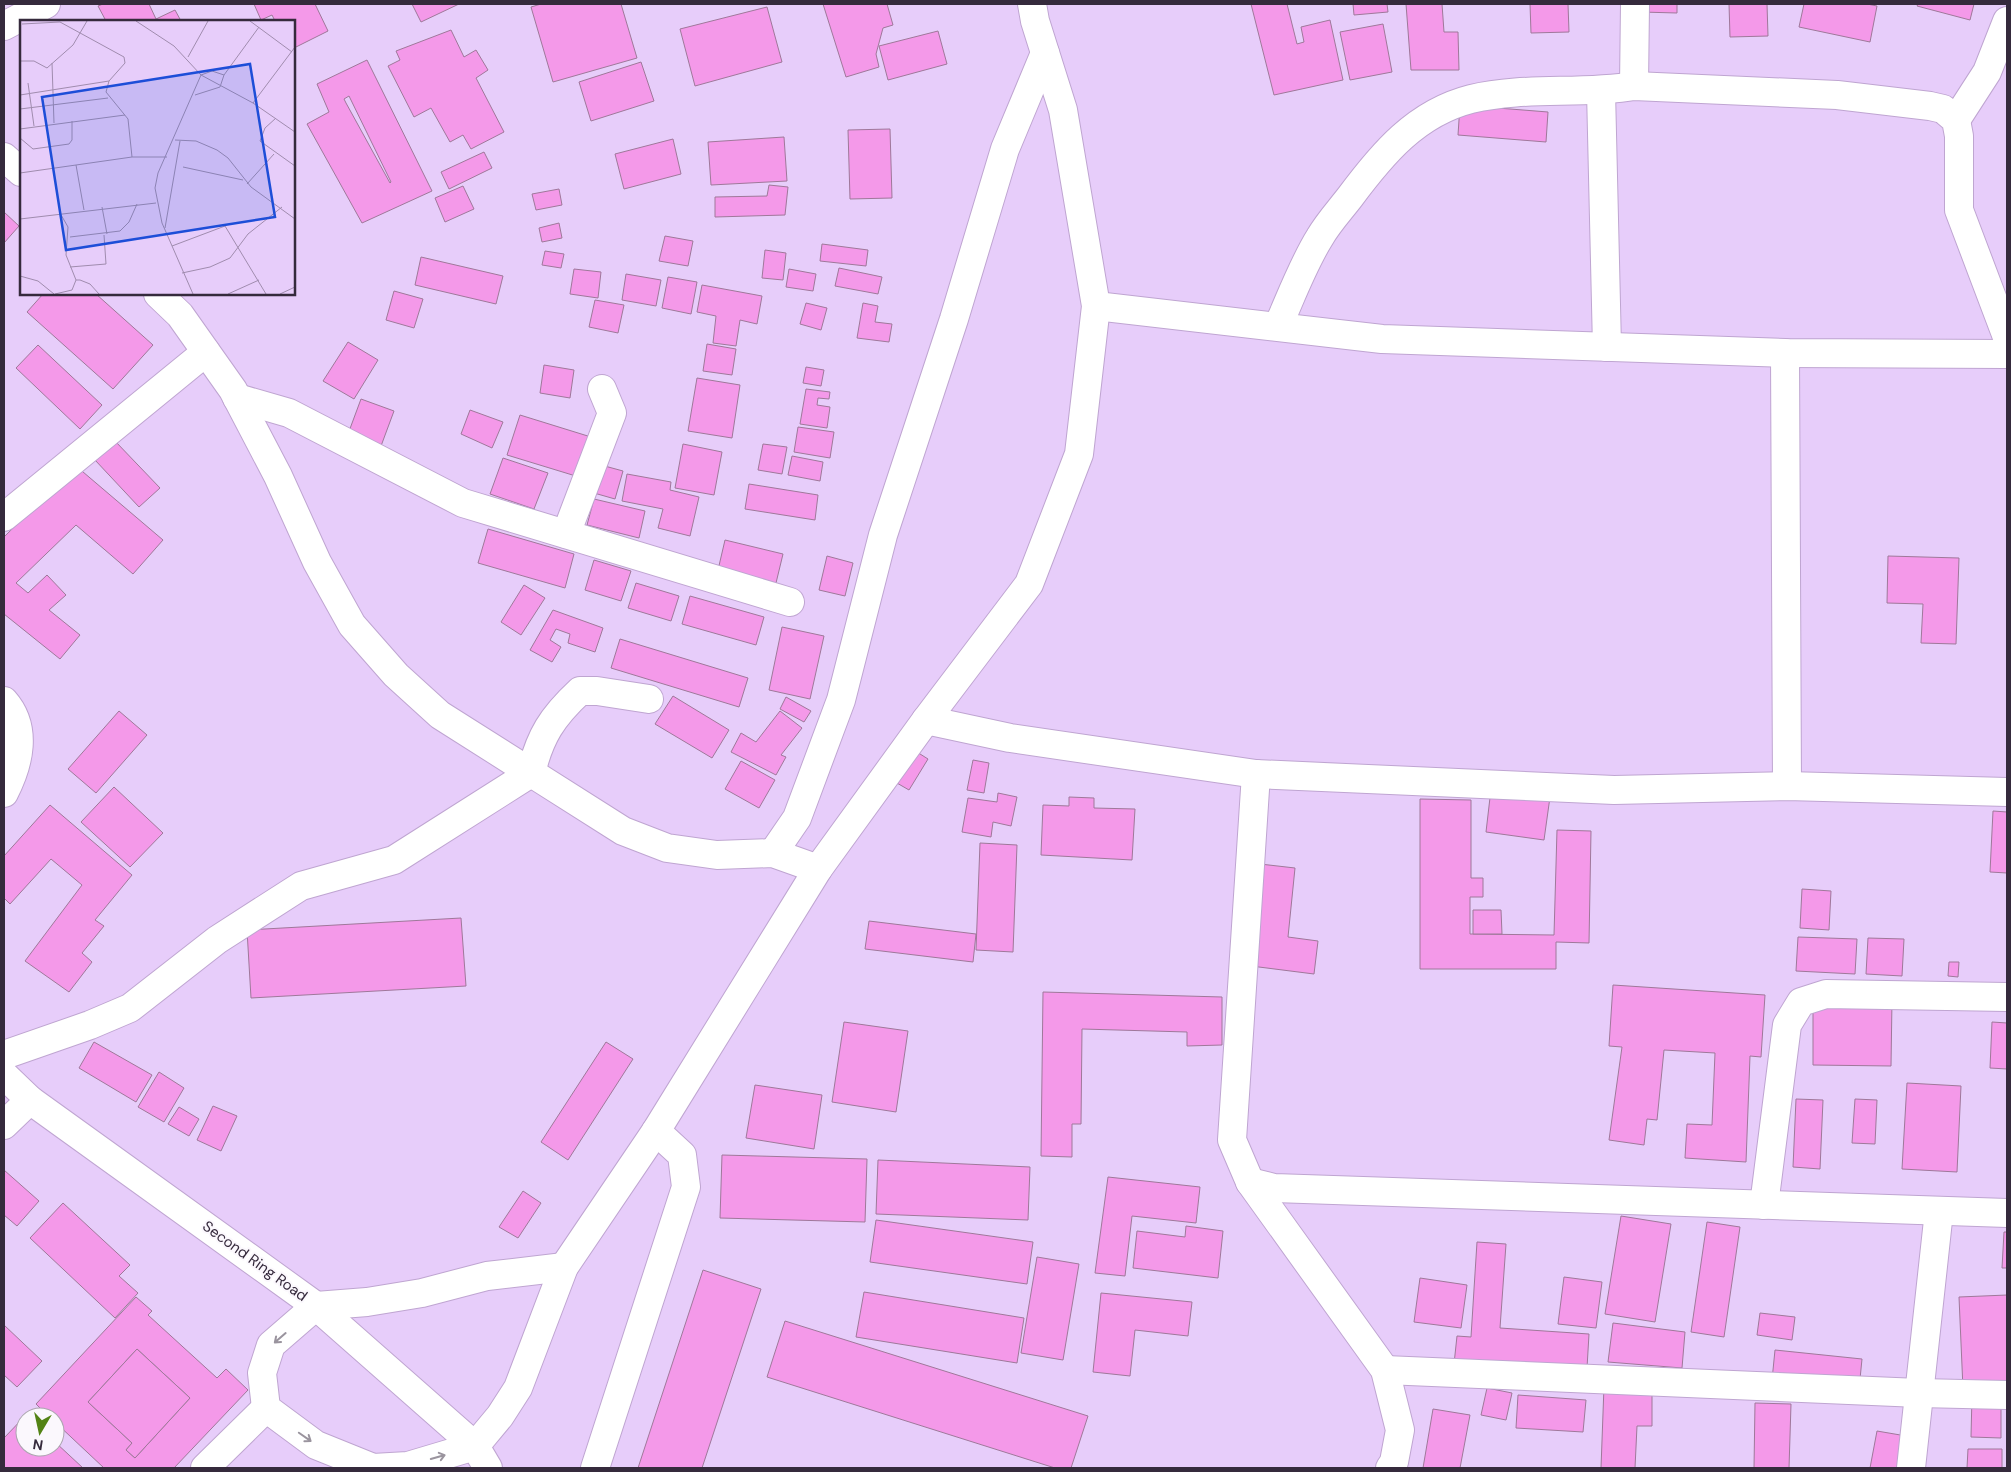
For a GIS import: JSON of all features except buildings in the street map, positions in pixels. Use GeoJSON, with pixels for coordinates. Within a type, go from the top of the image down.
{"type":"FeatureCollection","features":[{"type":"Feature","properties":{"kind":"street"},"geometry":{"type":"LineString","coordinates":[[4,26],[46,4]]}},
{"type":"Feature","properties":{"kind":"street"},"geometry":{"type":"LineString","coordinates":[[564,1267],[487,1276],[422,1293],[367,1302],[316,1306],[271,1345],[262,1373],[266,1408],[316,1445],[373,1468],[408,1466],[481,1457],[500,1416],[518,1388],[564,1267],[656,1131],[818,869],[926,720],[1029,584],[1079,454],[1096,306],[1063,110],[1032,4]]}},
{"type":"Feature","properties":{"kind":"street"},"geometry":{"type":"LineString","coordinates":[[1634,86],[1635,4]]}},
{"type":"Feature","properties":{"kind":"street"},"geometry":{"type":"LineString","coordinates":[[1956,120],[1986,72],[2007,21]]}},
{"type":"Feature","properties":{"kind":"street"},"geometry":{"type":"LineString","coordinates":[[773,853],[797,818],[841,700],[883,535],[954,319],[1005,149],[1045,53]]}},
{"type":"Feature","properties":{"kind":"street"},"geometry":{"type":"LineString","coordinates":[[1278,326],[1320,237],[1372,168],[1402,134],[1435,114],[1470,99],[1512,93],[1601,91],[1634,86],[1837,95],[1943,109],[1956,120],[1959,136],[1960,210],[2007,338]]}},
{"type":"Feature","properties":{"kind":"street"},"geometry":{"type":"LineString","coordinates":[[1601,91],[1607,347]]}},
{"type":"Feature","properties":{"kind":"street"},"geometry":{"type":"LineString","coordinates":[[4,157],[20,171]]}},
{"type":"Feature","properties":{"kind":"street"},"geometry":{"type":"LineString","coordinates":[[159,295],[180,316],[238,398],[278,476],[317,562],[352,626],[396,675],[440,715],[623,831],[667,848],[717,855],[773,853],[818,869]]}},
{"type":"Feature","properties":{"kind":"street"},"geometry":{"type":"LineString","coordinates":[[1096,306],[1382,339],[1785,353],[2007,354]]}},
{"type":"Feature","properties":{"kind":"street"},"geometry":{"type":"LineString","coordinates":[[4,517],[206,352]]}},
{"type":"Feature","properties":{"kind":"street"},"geometry":{"type":"LineString","coordinates":[[1785,353],[1786,786]]}},
{"type":"Feature","properties":{"kind":"street"},"geometry":{"type":"LineString","coordinates":[[566,534],[612,413],[602,389]]}},
{"type":"Feature","properties":{"kind":"street"},"geometry":{"type":"LineString","coordinates":[[238,398],[289,413],[463,503],[790,602]]}},
{"type":"Feature","properties":{"kind":"street"},"geometry":{"type":"LineString","coordinates":[[4,1055],[90,1025],[130,1008],[218,940],[301,886],[394,860],[531,773],[538,745],[560,708],[580,691],[597,691],[649,699]]}},
{"type":"Feature","properties":{"kind":"street"},"geometry":{"type":"LineString","coordinates":[[4,701],[13,711],[20,735],[14,774],[4,794]]}},
{"type":"Feature","properties":{"kind":"street"},"geometry":{"type":"LineString","coordinates":[[926,720],[1010,738],[1256,774],[1614,790],[1786,786],[2007,792]]}},
{"type":"Feature","properties":{"kind":"street"},"geometry":{"type":"LineString","coordinates":[[1256,774],[1232,1140],[1250,1182],[1385,1370],[1400,1430],[1394,1462],[1390,1468]]}},
{"type":"Feature","properties":{"kind":"street"},"geometry":{"type":"LineString","coordinates":[[1764,1205],[1787,1025],[1801,1002],[1826,994],[2007,997]]}},
{"type":"Feature","properties":{"kind":"street","name":"Second Ring Road"},"geometry":{"type":"LineString","coordinates":[[4,1075],[30,1100],[316,1306],[481,1457]]}},
{"type":"Feature","properties":{"kind":"street"},"geometry":{"type":"LineString","coordinates":[[4,1126],[30,1100]]}},
{"type":"Feature","properties":{"kind":"street"},"geometry":{"type":"LineString","coordinates":[[595,1468],[686,1187],[682,1155],[656,1131]]}},
{"type":"Feature","properties":{"kind":"street"},"geometry":{"type":"LineString","coordinates":[[1250,1182],[1274,1188],[2007,1213]]}},
{"type":"Feature","properties":{"kind":"street"},"geometry":{"type":"LineString","coordinates":[[1911,1468],[1939,1211]]}},
{"type":"Feature","properties":{"kind":"street"},"geometry":{"type":"LineString","coordinates":[[1385,1370],[1919,1393],[2007,1395]]}},
{"type":"Feature","properties":{"kind":"street"},"geometry":{"type":"LineString","coordinates":[[205,1468],[266,1408]]}}]}
